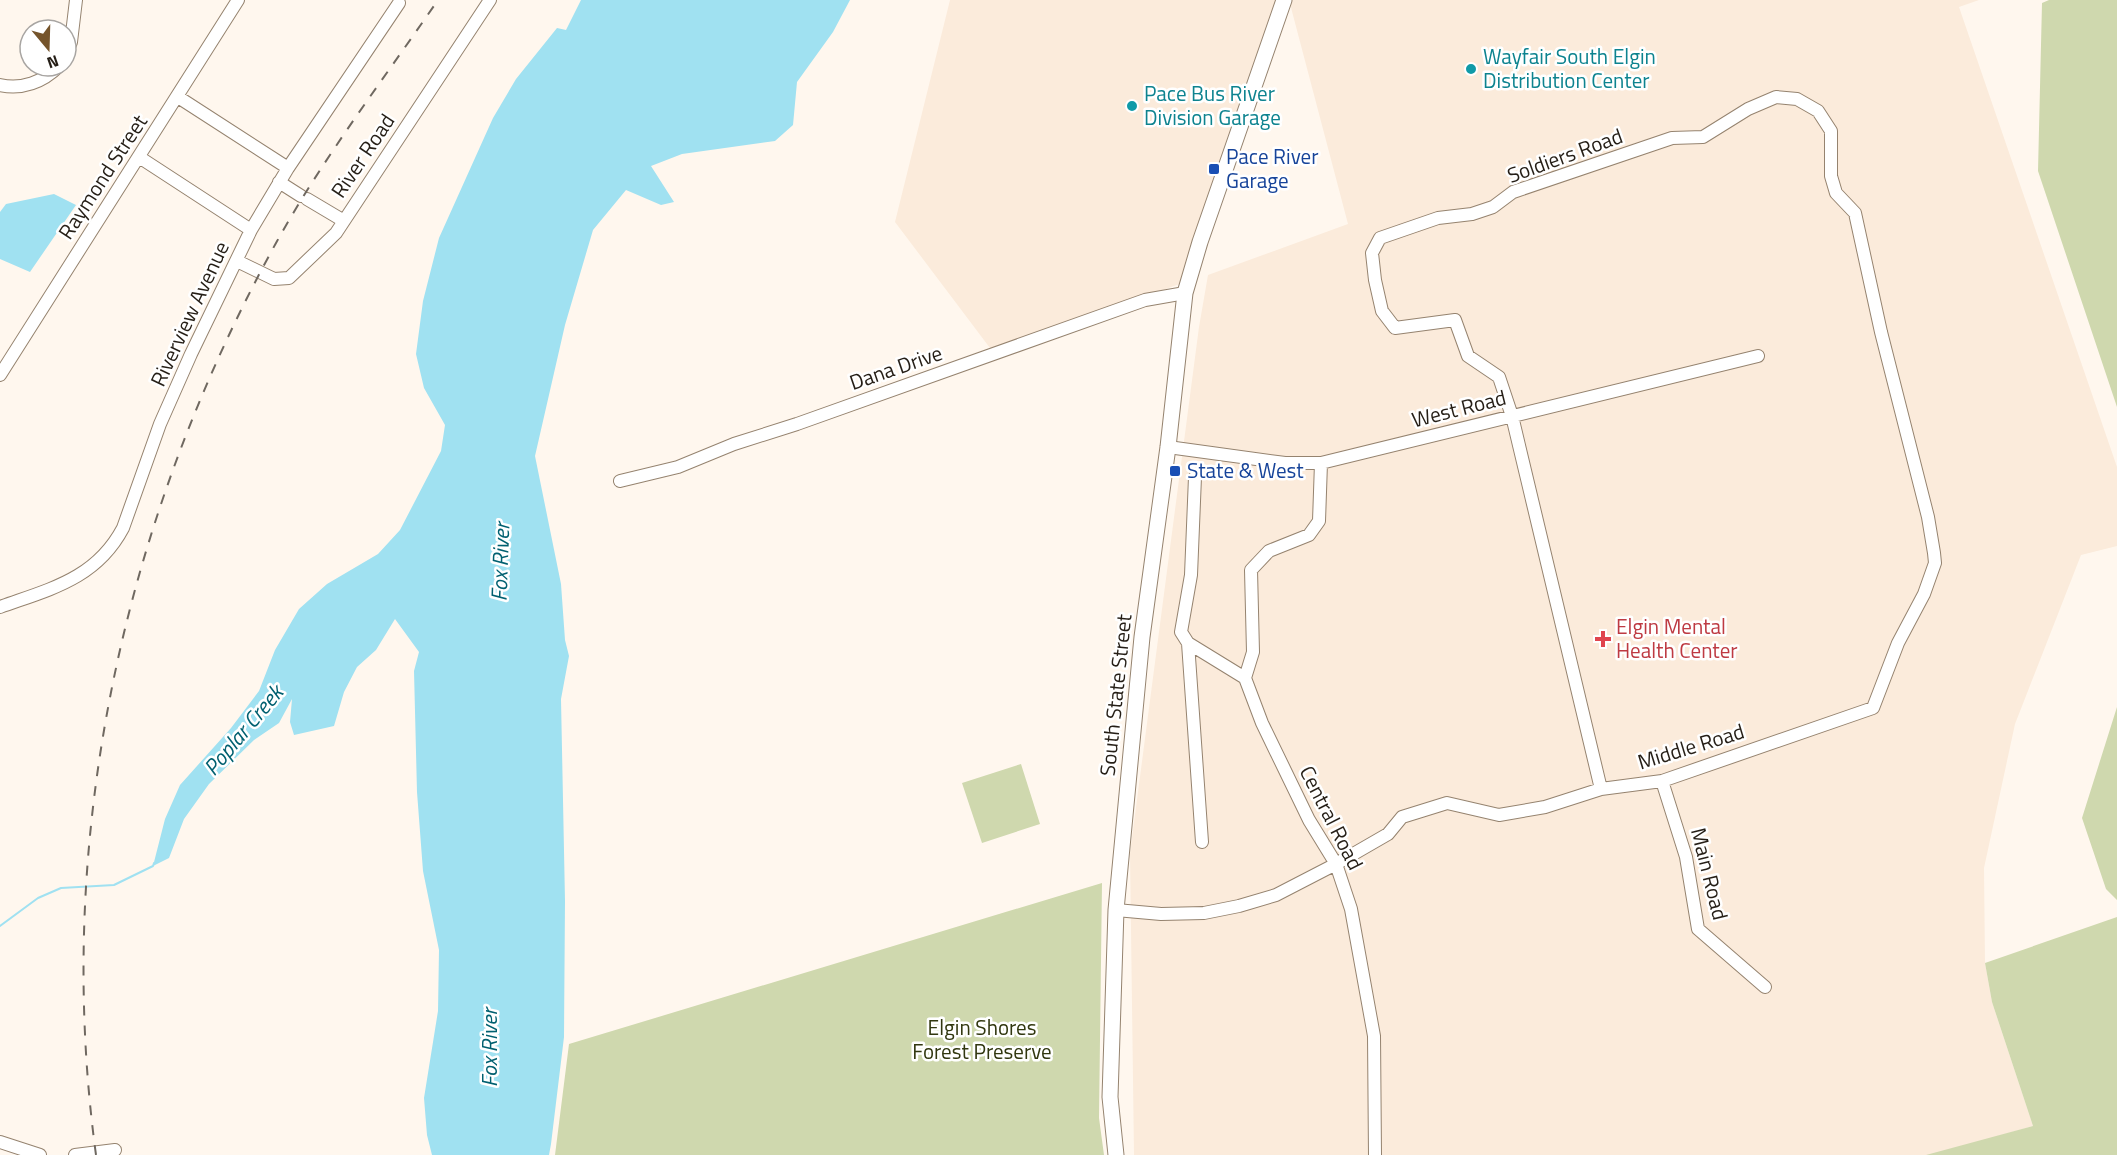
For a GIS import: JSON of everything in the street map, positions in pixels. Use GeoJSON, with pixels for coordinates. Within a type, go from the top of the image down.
{"type":"FeatureCollection","features":[{"type":"Feature","properties":{"kind":"main road","name":"South State Street"},"geometry":{"type":"LineString","coordinates":[[1116,1155],[1110,1097],[1116,910],[1142,637],[1168,447],[1185,293],[1200,242],[1284,0]]}},
{"type":"Feature","properties":{"kind":"street"},"geometry":{"type":"LineString","coordinates":[[73,18],[76,0]]}},
{"type":"Feature","properties":{"kind":"street","name":"Raymond Street"},"geometry":{"type":"LineString","coordinates":[[0,375],[238,0]]}},
{"type":"Feature","properties":{"kind":"street","name":"River Road"},"geometry":{"type":"LineString","coordinates":[[237,261],[274,279],[289,278],[336,233],[490,0]]}},
{"type":"Feature","properties":{"kind":"street","name":"Riverview Avenue"},"geometry":{"type":"LineString","coordinates":[[0,607],[70,581],[97,563],[115,543],[123,528],[160,424],[196,343],[251,230],[288,168],[399,3]]}},
{"type":"Feature","properties":{"kind":"street"},"geometry":{"type":"LineString","coordinates":[[0,85],[20,87],[43,78]]}},
{"type":"Feature","properties":{"kind":"street"},"geometry":{"type":"LineString","coordinates":[[178,97],[288,168]]}},
{"type":"Feature","properties":{"kind":"street","name":"Soldiers Road"},"geometry":{"type":"LineString","coordinates":[[1602,789],[1512,416],[1499,377],[1468,356],[1455,320],[1395,328],[1382,311],[1375,280],[1372,253],[1380,238],[1438,218],[1473,214],[1493,207],[1513,192],[1672,138],[1703,137],[1748,109],[1776,97],[1797,99],[1818,111],[1831,131],[1831,176],[1836,193],[1855,213],[1881,332]]}},
{"type":"Feature","properties":{"kind":"street"},"geometry":{"type":"LineString","coordinates":[[139,157],[251,230]]}},
{"type":"Feature","properties":{"kind":"street"},"geometry":{"type":"LineString","coordinates":[[279,182],[344,221]]}},
{"type":"Feature","properties":{"kind":"street","name":"Dana Drive"},"geometry":{"type":"LineString","coordinates":[[620,482],[678,466],[734,444],[797,424],[1145,300],[1185,293]]}},
{"type":"Feature","properties":{"kind":"street","name":"Middle Road"},"geometry":{"type":"LineString","coordinates":[[1116,910],[1193,914],[1239,906],[1276,895],[1336,864],[1388,834],[1402,817],[1447,803],[1499,815],[1545,807],[1602,789],[1662,781],[1873,708],[1898,643],[1924,594],[1935,563],[1928,516],[1881,332]]}},
{"type":"Feature","properties":{"kind":"street","name":"West Road"},"geometry":{"type":"LineString","coordinates":[[1168,447],[1285,463],[1321,463],[1758,356]]}},
{"type":"Feature","properties":{"kind":"street"},"geometry":{"type":"LineString","coordinates":[[1195,477],[1191,574],[1181,632],[1188,643],[1245,678],[1253,652],[1251,570],[1269,551],[1309,535],[1319,521],[1321,463]]}},
{"type":"Feature","properties":{"kind":"street"},"geometry":{"type":"LineString","coordinates":[[1188,643],[1202,842]]}},
{"type":"Feature","properties":{"kind":"street","name":"Central Road"},"geometry":{"type":"LineString","coordinates":[[1245,678],[1262,723],[1309,820],[1336,864],[1351,909],[1374,1036],[1375,1155]]}},
{"type":"Feature","properties":{"kind":"street","name":"Main Road"},"geometry":{"type":"LineString","coordinates":[[1662,781],[1686,857],[1698,929],[1765,987]]}},
{"type":"Feature","properties":{"kind":"street"},"geometry":{"type":"LineString","coordinates":[[0,1142],[40,1155]]}},
{"type":"Feature","properties":{"kind":"street"},"geometry":{"type":"LineString","coordinates":[[75,1155],[115,1150]]}},
{"type":"Feature","properties":{"kind":"shaded area","name":"Pace Bus River Division Garage"},"geometry":{"type":"Polygon","coordinates":[[[950,0],[1284,0],[1185,282],[993,352],[895,222],[950,0]]]}},
{"type":"Feature","properties":{"kind":"shaded area","name":"Elgin Mental Health Center"},"geometry":{"type":"Polygon","coordinates":[[[1289,0],[1979,0],[1959,7],[2117,467],[2117,546],[2081,555],[2015,724],[1984,868],[1985,963],[1992,1002],[2033,1126],[1933,1155],[1134,1155],[1130,853],[1199,327],[1208,275],[1348,224],[1289,0]]]}},
{"type":"Feature","properties":{"kind":"green space"},"geometry":{"type":"Polygon","coordinates":[[[2049,0],[2117,0],[2117,407],[2038,171],[2042,3],[2049,0]]]}},
{"type":"Feature","properties":{"kind":"green space"},"geometry":{"type":"Polygon","coordinates":[[[2117,707],[2117,900],[2106,889],[2082,818],[2117,707]]]}},
{"type":"Feature","properties":{"kind":"green space"},"geometry":{"type":"Polygon","coordinates":[[[1021,764],[1040,824],[982,843],[962,783],[1021,764]]]}},
{"type":"Feature","properties":{"kind":"green space","name":"Elgin Shores Forest Preserve"},"geometry":{"type":"Polygon","coordinates":[[[1102,883],[1099,1118],[1104,1155],[555,1155],[569,1044],[1102,883]]]}},
{"type":"Feature","properties":{"kind":"green space"},"geometry":{"type":"Polygon","coordinates":[[[2117,917],[2117,1155],[1926,1155],[2033,1126],[1992,1002],[1985,963],[2117,917]]]}},
{"type":"Feature","properties":{"kind":"water","name":"Fox River"},"geometry":{"type":"Polygon","coordinates":[[[581,0],[850,0],[833,32],[797,82],[793,125],[775,141],[682,154],[651,166],[674,202],[661,205],[626,190],[593,230],[565,325],[535,456],[561,584],[565,640],[569,656],[561,699],[565,901],[564,1037],[551,1144],[549,1155],[432,1155],[427,1135],[424,1098],[438,1011],[439,950],[423,871],[417,792],[414,671],[419,652],[395,619],[376,650],[357,667],[344,692],[334,726],[294,735],[290,722],[292,699],[279,723],[254,740],[209,784],[184,819],[169,858],[153,866],[165,819],[180,785],[231,728],[259,691],[275,650],[299,609],[327,584],[378,554],[400,530],[441,451],[445,425],[424,388],[416,354],[423,301],[439,238],[493,118],[516,79],[557,28],[566,30],[581,0]]]}},
{"type":"Feature","properties":{"kind":"water"},"geometry":{"type":"Polygon","coordinates":[[[54,194],[76,205],[30,272],[0,259],[0,212],[6,204],[54,194]]]}},
{"type":"Feature","properties":{"kind":"waterway","name":"Poplar Creek"},"geometry":{"type":"LineString","coordinates":[[0,926],[38,898],[61,888],[114,885],[153,866],[154,863]]}},
{"type":"Feature","properties":{"kind":"railway"},"geometry":{"type":"LineString","coordinates":[[96,1155],[85,1037],[84,919],[94,801],[112,685],[140,570],[177,458],[223,349],[276,243],[313,180],[438,0]]}},
{"type":"Feature","properties":{"kind":"place","name":"Wayfair South Elgin Distribution Center"},"geometry":{"type":"Point","coordinates":[1471,69]}},
{"type":"Feature","properties":{"kind":"place","name":"Pace Bus River Division Garage"},"geometry":{"type":"Point","coordinates":[1132,106]}},
{"type":"Feature","properties":{"kind":"place","name":"Pace River Garage"},"geometry":{"type":"Point","coordinates":[1214,169]}},
{"type":"Feature","properties":{"kind":"place","name":"State & West"},"geometry":{"type":"Point","coordinates":[1175,471]}},
{"type":"Feature","properties":{"kind":"place","name":"Elgin Mental Health Center"},"geometry":{"type":"Point","coordinates":[1603,639]}}]}
